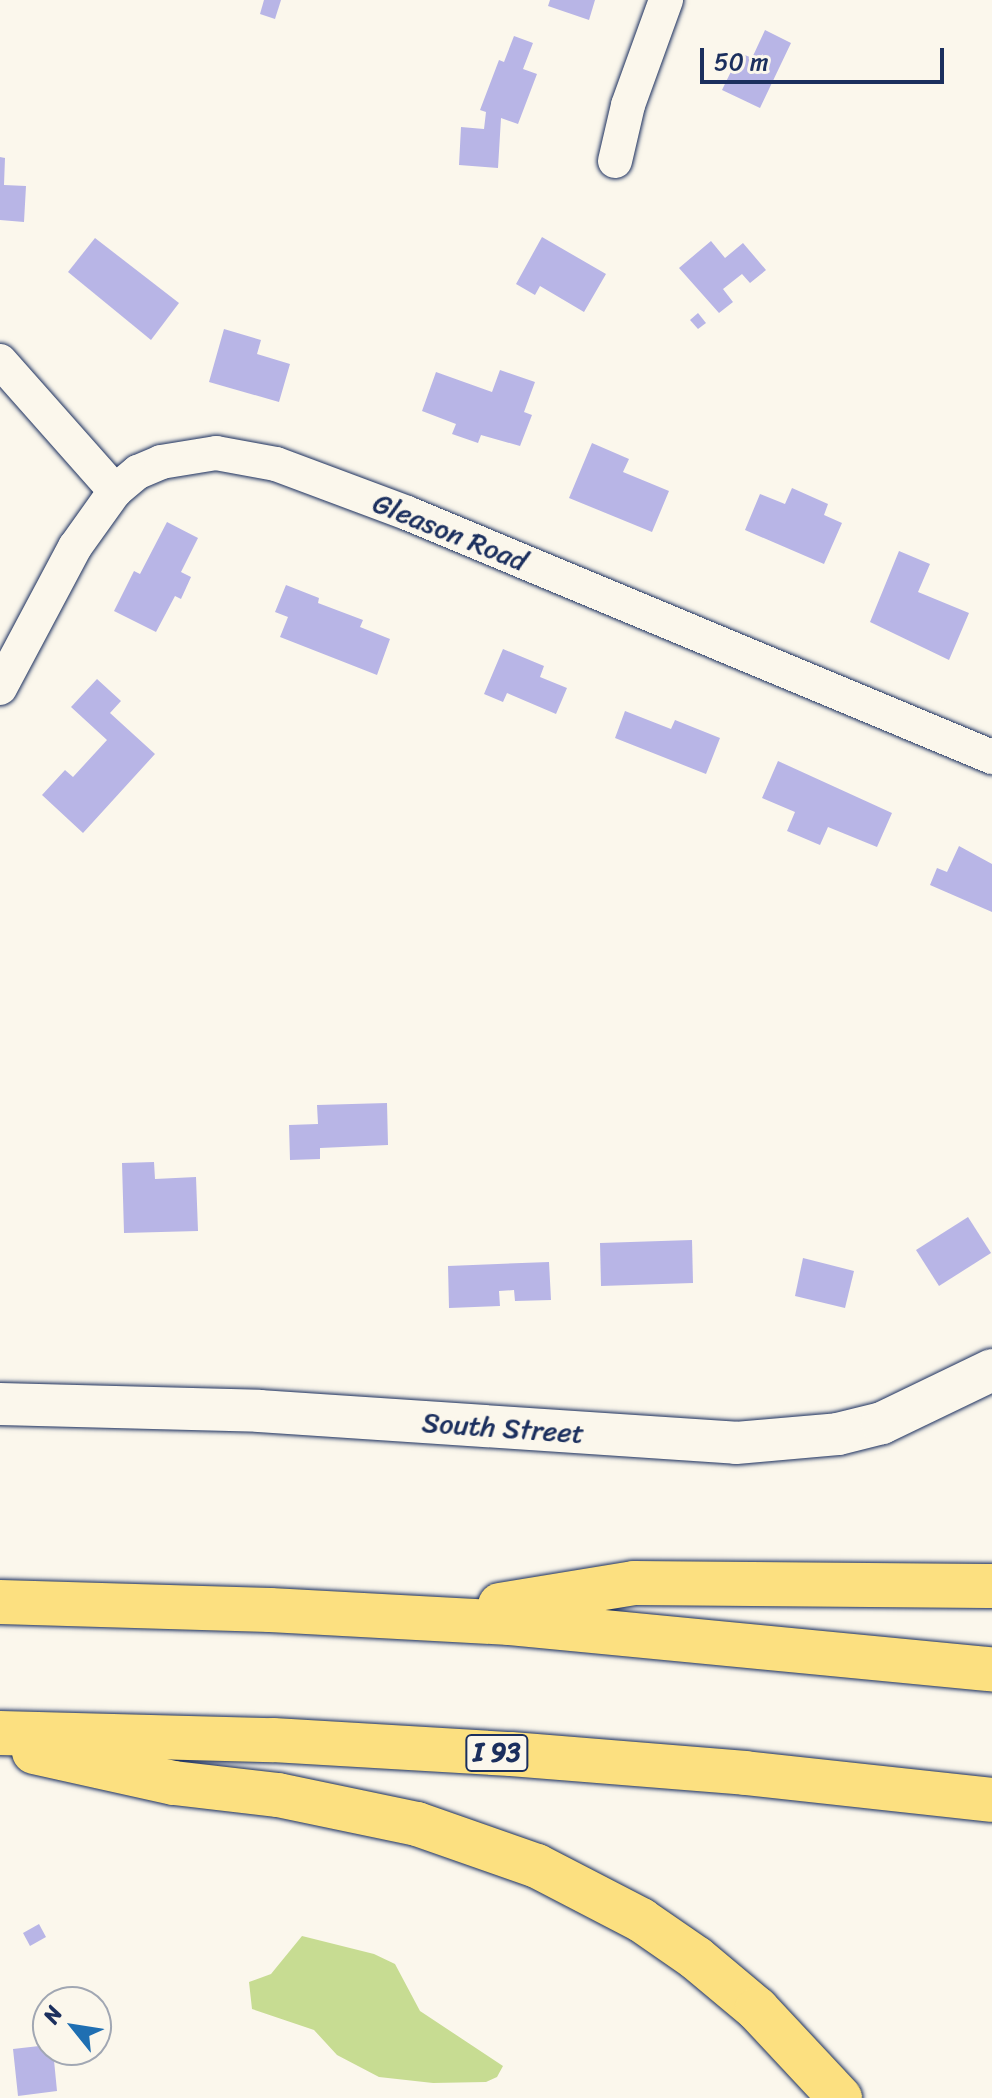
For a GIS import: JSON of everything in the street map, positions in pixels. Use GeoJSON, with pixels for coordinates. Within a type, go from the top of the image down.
{"type":"FeatureCollection","features":[{"type":"Feature","properties":{"kind":"highway"},"geometry":{"type":"LineString","coordinates":[[421,1617],[634,1583],[992,1586]]}},
{"type":"Feature","properties":{"kind":"highway"},"geometry":{"type":"LineString","coordinates":[[0,1602],[421,1617],[629,1632],[992,1669]]}},
{"type":"Feature","properties":{"kind":"highway","name":"I 93"},"geometry":{"type":"LineString","coordinates":[[0,1733],[392,1746],[629,1762],[992,1800]]}},
{"type":"Feature","properties":{"kind":"highway"},"geometry":{"type":"LineString","coordinates":[[0,1745],[174,1783],[278,1795],[417,1824],[537,1866],[628,1913],[696,1958],[757,2009],[840,2098]]}},
{"type":"Feature","properties":{"kind":"street"},"geometry":{"type":"LineString","coordinates":[[615,161],[628,105],[666,0]]}},
{"type":"Feature","properties":{"kind":"street"},"geometry":{"type":"LineString","coordinates":[[0,361],[115,491]]}},
{"type":"Feature","properties":{"kind":"street","name":"Gleason Road"},"geometry":{"type":"LineString","coordinates":[[0,688],[75,547],[115,491],[138,472],[179,457],[216,453],[276,464],[407,513],[992,757]]}},
{"type":"Feature","properties":{"kind":"street","name":"South Street"},"geometry":{"type":"LineString","coordinates":[[0,1404],[259,1411],[736,1443],[838,1434],[882,1423],[992,1370]]}},
{"type":"Feature","properties":{"kind":"green space"},"geometry":{"type":"Polygon","coordinates":[[[302,1936],[374,1954],[395,1964],[420,2011],[503,2066],[497,2077],[486,2082],[433,2083],[379,2077],[337,2055],[314,2030],[252,2009],[249,1982],[271,1974],[302,1936]]]}},
{"type":"Feature","properties":{"kind":"building"},"geometry":{"type":"Polygon","coordinates":[[[264,0],[281,0],[275,19],[260,14],[264,0]]]}},
{"type":"Feature","properties":{"kind":"building"},"geometry":{"type":"Polygon","coordinates":[[[550,0],[595,0],[589,20],[548,6],[550,0]]]}},
{"type":"Feature","properties":{"kind":"building"},"geometry":{"type":"Polygon","coordinates":[[[765,30],[791,43],[760,108],[722,90],[740,53],[752,58],[765,30]]]}},
{"type":"Feature","properties":{"kind":"building"},"geometry":{"type":"Polygon","coordinates":[[[514,36],[533,43],[523,69],[537,74],[518,124],[501,118],[498,168],[459,165],[461,127],[484,129],[486,112],[480,110],[499,60],[504,62],[514,36]]]}},
{"type":"Feature","properties":{"kind":"building"},"geometry":{"type":"Polygon","coordinates":[[[0,157],[5,158],[4,185],[26,186],[24,222],[0,220],[0,157]]]}},
{"type":"Feature","properties":{"kind":"building"},"geometry":{"type":"Polygon","coordinates":[[[542,237],[606,274],[584,312],[540,286],[535,295],[516,284],[542,237]]]}},
{"type":"Feature","properties":{"kind":"building"},"geometry":{"type":"Polygon","coordinates":[[[95,238],[179,303],[151,340],[68,272],[95,238]]]}},
{"type":"Feature","properties":{"kind":"building"},"geometry":{"type":"Polygon","coordinates":[[[711,241],[725,258],[743,243],[766,270],[750,283],[742,274],[723,289],[733,302],[719,313],[679,268],[711,241]]]}},
{"type":"Feature","properties":{"kind":"building"},"geometry":{"type":"Polygon","coordinates":[[[698,313],[706,323],[698,329],[690,320],[698,313]]]}},
{"type":"Feature","properties":{"kind":"building"},"geometry":{"type":"Polygon","coordinates":[[[224,329],[261,340],[257,354],[290,364],[279,402],[209,382],[224,329]]]}},
{"type":"Feature","properties":{"kind":"building"},"geometry":{"type":"Polygon","coordinates":[[[500,370],[535,382],[524,412],[532,415],[520,446],[481,435],[478,443],[452,434],[456,424],[422,411],[436,372],[492,392],[500,370]]]}},
{"type":"Feature","properties":{"kind":"building"},"geometry":{"type":"Polygon","coordinates":[[[592,443],[629,459],[623,472],[669,491],[652,532],[569,498],[592,443]]]}},
{"type":"Feature","properties":{"kind":"building"},"geometry":{"type":"Polygon","coordinates":[[[792,488],[828,504],[824,515],[842,523],[824,564],[745,530],[760,494],[785,504],[792,488]]]}},
{"type":"Feature","properties":{"kind":"building"},"geometry":{"type":"Polygon","coordinates":[[[167,522],[198,538],[181,572],[191,577],[181,599],[175,596],[156,632],[114,611],[134,571],[140,574],[167,522]]]}},
{"type":"Feature","properties":{"kind":"building"},"geometry":{"type":"Polygon","coordinates":[[[899,551],[930,564],[918,592],[969,613],[949,660],[870,622],[899,551]]]}},
{"type":"Feature","properties":{"kind":"building"},"geometry":{"type":"Polygon","coordinates":[[[286,585],[319,598],[318,603],[363,620],[360,627],[390,639],[377,675],[280,637],[288,617],[275,612],[286,585]]]}},
{"type":"Feature","properties":{"kind":"building"},"geometry":{"type":"Polygon","coordinates":[[[503,649],[544,666],[540,677],[567,688],[556,714],[507,693],[503,702],[484,694],[503,649]]]}},
{"type":"Feature","properties":{"kind":"building"},"geometry":{"type":"Polygon","coordinates":[[[97,679],[121,701],[110,713],[155,754],[83,833],[42,795],[65,770],[73,777],[107,740],[71,707],[97,679]]]}},
{"type":"Feature","properties":{"kind":"building"},"geometry":{"type":"Polygon","coordinates":[[[625,711],[671,729],[675,720],[720,738],[706,774],[615,738],[625,711]]]}},
{"type":"Feature","properties":{"kind":"building"},"geometry":{"type":"Polygon","coordinates":[[[778,761],[892,813],[877,847],[828,827],[820,845],[787,831],[795,812],[762,798],[778,761]]]}},
{"type":"Feature","properties":{"kind":"building"},"geometry":{"type":"Polygon","coordinates":[[[959,846],[992,864],[992,912],[930,885],[937,868],[947,872],[959,846]]]}},
{"type":"Feature","properties":{"kind":"building"},"geometry":{"type":"Polygon","coordinates":[[[387,1103],[388,1145],[320,1148],[320,1159],[290,1160],[289,1125],[318,1124],[317,1105],[387,1103]]]}},
{"type":"Feature","properties":{"kind":"building"},"geometry":{"type":"Polygon","coordinates":[[[154,1162],[155,1179],[196,1177],[198,1231],[124,1233],[122,1163],[154,1162]]]}},
{"type":"Feature","properties":{"kind":"building"},"geometry":{"type":"Polygon","coordinates":[[[968,1217],[991,1253],[939,1286],[916,1250],[968,1217]]]}},
{"type":"Feature","properties":{"kind":"building"},"geometry":{"type":"Polygon","coordinates":[[[692,1240],[693,1283],[601,1286],[600,1243],[692,1240]]]}},
{"type":"Feature","properties":{"kind":"building"},"geometry":{"type":"Polygon","coordinates":[[[803,1258],[854,1271],[845,1308],[795,1296],[803,1258]]]}},
{"type":"Feature","properties":{"kind":"building"},"geometry":{"type":"Polygon","coordinates":[[[549,1262],[551,1300],[515,1301],[514,1290],[499,1291],[500,1306],[449,1308],[448,1266],[549,1262]]]}},
{"type":"Feature","properties":{"kind":"building"},"geometry":{"type":"Polygon","coordinates":[[[39,1924],[46,1937],[30,1946],[23,1933],[39,1924]]]}},
{"type":"Feature","properties":{"kind":"building"},"geometry":{"type":"Polygon","coordinates":[[[32,2047],[32,2066],[55,2066],[57,2091],[18,2096],[13,2049],[32,2047]]]}}]}
